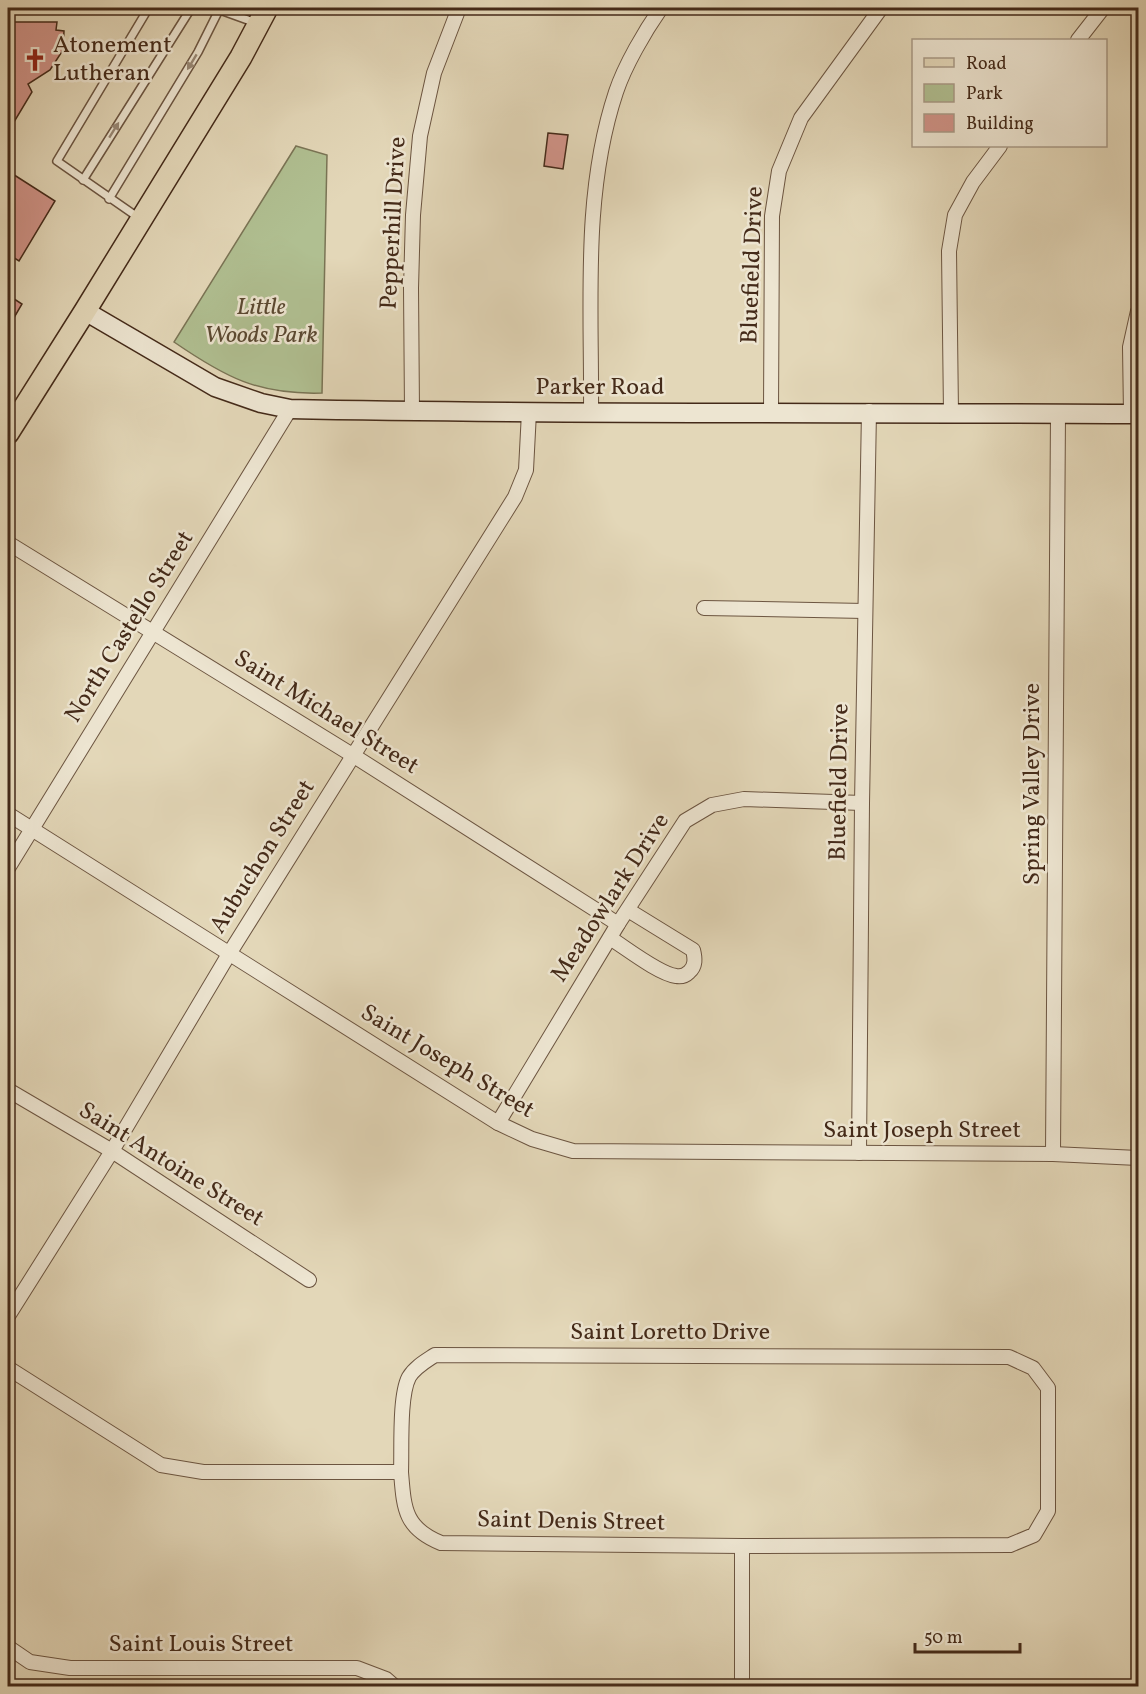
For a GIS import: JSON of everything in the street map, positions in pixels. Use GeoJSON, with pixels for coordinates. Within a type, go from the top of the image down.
{"type":"FeatureCollection","features":[{"type":"Feature","properties":{"kind":"main road"},"geometry":{"type":"LineString","coordinates":[[8,433],[86,311],[241,57],[263,16]]}},
{"type":"Feature","properties":{"kind":"main road","name":"Parker Road"},"geometry":{"type":"LineString","coordinates":[[86,311],[215,387],[261,403],[290,409],[1135,414]]}},
{"type":"Feature","properties":{"kind":"street","name":"Pepperhill Drive"},"geometry":{"type":"LineString","coordinates":[[412,411],[412,215],[420,136],[435,73],[459,8]]}},
{"type":"Feature","properties":{"kind":"street"},"geometry":{"type":"LineString","coordinates":[[591,411],[592,231],[600,156],[616,91],[646,29],[661,8]]}},
{"type":"Feature","properties":{"kind":"street","name":"Bluefield Drive"},"geometry":{"type":"LineString","coordinates":[[771,411],[772,216],[779,171],[801,118],[881,8]]}},
{"type":"Feature","properties":{"kind":"street"},"geometry":{"type":"LineString","coordinates":[[1079,39],[1103,8]]}},
{"type":"Feature","properties":{"kind":"street"},"geometry":{"type":"LineString","coordinates":[[951,412],[949,251],[955,214],[973,182],[999,147]]}},
{"type":"Feature","properties":{"kind":"street"},"geometry":{"type":"LineString","coordinates":[[1135,414],[1130,347],[1138,311]]}},
{"type":"Feature","properties":{"kind":"street","name":"North Castello Street"},"geometry":{"type":"LineString","coordinates":[[8,868],[290,409]]}},
{"type":"Feature","properties":{"kind":"street","name":"Bluefield Drive"},"geometry":{"type":"LineString","coordinates":[[860,1153],[862,803],[869,411]]}},
{"type":"Feature","properties":{"kind":"street","name":"Aubuchon Street"},"geometry":{"type":"LineString","coordinates":[[8,1316],[112,1151],[229,954],[515,497],[525,470],[529,412]]}},
{"type":"Feature","properties":{"kind":"street","name":"Spring Valley Drive"},"geometry":{"type":"LineString","coordinates":[[1053,1154],[1058,414]]}},
{"type":"Feature","properties":{"kind":"street","name":"Saint Michael Street"},"geometry":{"type":"LineString","coordinates":[[8,543],[354,756],[618,924]]}},
{"type":"Feature","properties":{"kind":"street"},"geometry":{"type":"LineString","coordinates":[[704,608],[865,611]]}},
{"type":"Feature","properties":{"kind":"street","name":"Meadowlark Drive"},"geometry":{"type":"LineString","coordinates":[[498,1123],[618,924],[685,821],[712,805],[744,799],[862,803]]}},
{"type":"Feature","properties":{"kind":"street","name":"Saint Joseph Street"},"geometry":{"type":"LineString","coordinates":[[8,814],[498,1123],[532,1139],[573,1151],[1053,1154],[1138,1158]]}},
{"type":"Feature","properties":{"kind":"street"},"geometry":{"type":"LineString","coordinates":[[610,938],[664,972],[682,977],[691,971],[695,960],[693,950],[628,910]]}},
{"type":"Feature","properties":{"kind":"street","name":"Saint Antoine Street"},"geometry":{"type":"LineString","coordinates":[[8,1090],[112,1151],[309,1280]]}},
{"type":"Feature","properties":{"kind":"street","name":"Saint Loretto Drive"},"geometry":{"type":"LineString","coordinates":[[401,1472],[404,1393],[408,1378],[415,1369],[435,1355],[1009,1357],[1033,1368]]}},
{"type":"Feature","properties":{"kind":"street"},"geometry":{"type":"LineString","coordinates":[[8,1368],[160,1465],[203,1472],[401,1472]]}},
{"type":"Feature","properties":{"kind":"street","name":"Saint Denis Street"},"geometry":{"type":"LineString","coordinates":[[401,1472],[405,1510],[414,1526],[425,1537],[441,1543],[742,1546],[1010,1545],[1034,1535],[1048,1510],[1048,1388],[1033,1368]]}},
{"type":"Feature","properties":{"kind":"street"},"geometry":{"type":"LineString","coordinates":[[742,1546],[742,1686]]}},
{"type":"Feature","properties":{"kind":"street","name":"Saint Louis Street"},"geometry":{"type":"LineString","coordinates":[[8,1647],[30,1662],[69,1668],[357,1668],[386,1679],[394,1686]]}},
{"type":"Feature","properties":{"kind":"lane"},"geometry":{"type":"LineString","coordinates":[[103,8],[220,9],[263,16]]}},
{"type":"Feature","properties":{"kind":"lane"},"geometry":{"type":"LineString","coordinates":[[141,220],[57,161],[148,9]]}},
{"type":"Feature","properties":{"kind":"lane"},"geometry":{"type":"LineString","coordinates":[[109,199],[198,52],[220,9]]}},
{"type":"Feature","properties":{"kind":"lane"},"geometry":{"type":"LineString","coordinates":[[82,180],[190,10]]}},
{"type":"Feature","properties":{"kind":"green space","name":"Little Woods Park"},"geometry":{"type":"Polygon","coordinates":[[[296,146],[327,155],[322,393],[299,393],[260,387],[226,374],[174,342],[296,146]]]}},
{"type":"Feature","properties":{"kind":"building","name":"Atonement Lutheran"},"geometry":{"type":"Polygon","coordinates":[[[8,22],[57,22],[56,30],[64,31],[63,50],[50,70],[28,84],[32,92],[8,132],[8,22]]]}},
{"type":"Feature","properties":{"kind":"building"},"geometry":{"type":"Polygon","coordinates":[[[548,133],[568,135],[563,169],[544,166],[548,133]]]}},
{"type":"Feature","properties":{"kind":"building"},"geometry":{"type":"Polygon","coordinates":[[[8,171],[55,201],[19,261],[8,254],[8,171]]]}},
{"type":"Feature","properties":{"kind":"building"},"geometry":{"type":"Polygon","coordinates":[[[8,295],[22,304],[8,328],[8,295]]]}},
{"type":"Feature","properties":{"kind":"place","name":"Atonement Lutheran"},"geometry":{"type":"Point","coordinates":[35,60]}}]}
